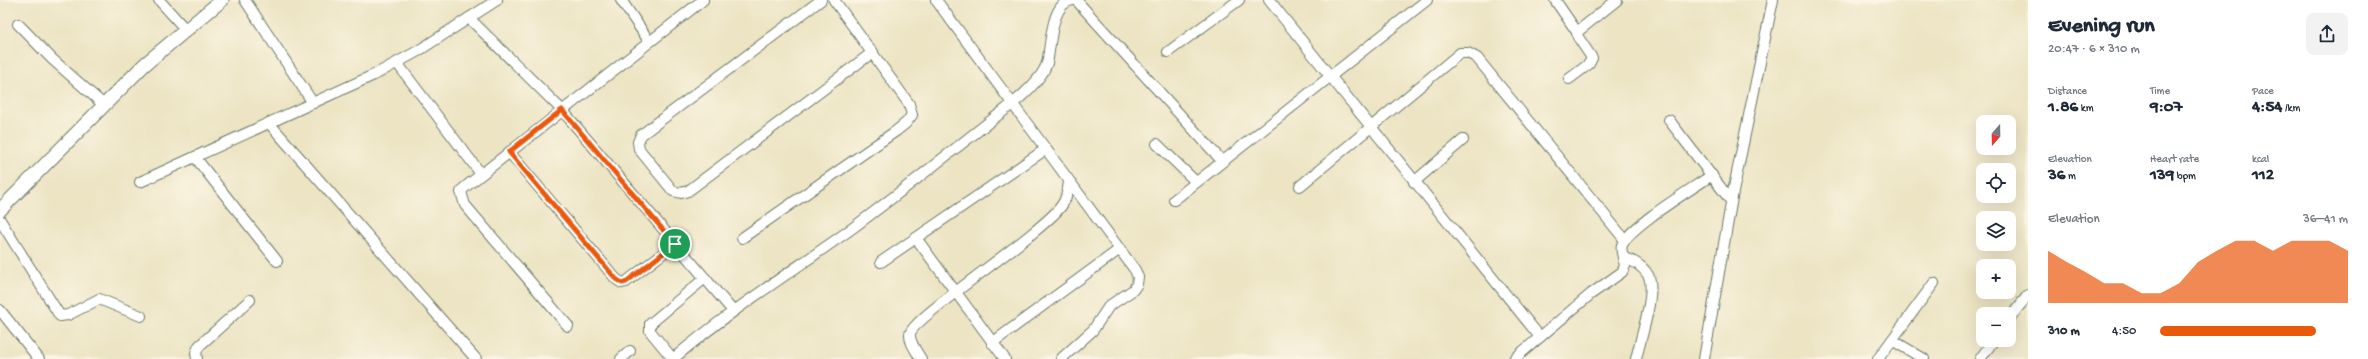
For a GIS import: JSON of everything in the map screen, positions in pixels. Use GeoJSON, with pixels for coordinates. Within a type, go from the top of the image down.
{"type":"FeatureCollection","features":[{"type":"Feature","properties":{"kind":"main road"},"geometry":{"type":"LineString","coordinates":[[2,205],[144,65],[222,0]]}},
{"type":"Feature","properties":{"kind":"street"},"geometry":{"type":"LineString","coordinates":[[159,0],[186,30]]}},
{"type":"Feature","properties":{"kind":"street"},"geometry":{"type":"LineString","coordinates":[[245,0],[313,103]]}},
{"type":"Feature","properties":{"kind":"street"},"geometry":{"type":"LineString","coordinates":[[140,182],[397,63],[498,0]]}},
{"type":"Feature","properties":{"kind":"street"},"geometry":{"type":"LineString","coordinates":[[621,0],[649,41]]}},
{"type":"Feature","properties":{"kind":"street"},"geometry":{"type":"LineString","coordinates":[[568,326],[465,205],[461,192],[481,174],[703,0]]}},
{"type":"Feature","properties":{"kind":"street"},"geometry":{"type":"LineString","coordinates":[[821,0],[640,135],[638,142],[639,149],[673,191],[681,194],[688,191],[873,52]]}},
{"type":"Feature","properties":{"kind":"street"},"geometry":{"type":"LineString","coordinates":[[742,238],[906,123],[912,115],[909,104],[873,52],[834,0]]}},
{"type":"Feature","properties":{"kind":"street"},"geometry":{"type":"LineString","coordinates":[[936,0],[1135,270],[1137,284],[1133,290],[1109,306],[1093,330],[1061,359]]}},
{"type":"Feature","properties":{"kind":"street"},"geometry":{"type":"LineString","coordinates":[[704,278],[650,324],[650,331],[673,359],[732,310],[854,227],[1012,105],[1044,71],[1047,63],[1052,27],[1063,6],[1069,0],[1074,0],[1222,161]]}},
{"type":"Feature","properties":{"kind":"street"},"geometry":{"type":"LineString","coordinates":[[1168,52],[1239,0]]}},
{"type":"Feature","properties":{"kind":"street"},"geometry":{"type":"LineString","coordinates":[[1269,0],[1370,128],[1540,337]]}},
{"type":"Feature","properties":{"kind":"street"},"geometry":{"type":"LineString","coordinates":[[1174,200],[1427,0]]}},
{"type":"Feature","properties":{"kind":"street"},"geometry":{"type":"LineString","coordinates":[[1555,0],[1577,32],[1578,37],[1592,58],[1589,64],[1569,79]]}},
{"type":"Feature","properties":{"kind":"street"},"geometry":{"type":"LineString","coordinates":[[1577,32],[1617,0]]}},
{"type":"Feature","properties":{"kind":"street"},"geometry":{"type":"LineString","coordinates":[[1704,359],[1731,201],[1774,0]]}},
{"type":"Feature","properties":{"kind":"street"},"geometry":{"type":"LineString","coordinates":[[469,18],[562,110],[732,310]]}},
{"type":"Feature","properties":{"kind":"street"},"geometry":{"type":"LineString","coordinates":[[18,24],[52,59],[104,105]]}},
{"type":"Feature","properties":{"kind":"street"},"geometry":{"type":"LineString","coordinates":[[1300,186],[1460,54],[1468,53],[1477,58],[1625,240]]}},
{"type":"Feature","properties":{"kind":"street"},"geometry":{"type":"LineString","coordinates":[[397,63],[481,174]]}},
{"type":"Feature","properties":{"kind":"street"},"geometry":{"type":"LineString","coordinates":[[1669,120],[1731,201]]}},
{"type":"Feature","properties":{"kind":"street"},"geometry":{"type":"LineString","coordinates":[[269,123],[476,359]]}},
{"type":"Feature","properties":{"kind":"street"},"geometry":{"type":"LineString","coordinates":[[1414,182],[1463,140]]}},
{"type":"Feature","properties":{"kind":"street"},"geometry":{"type":"LineString","coordinates":[[1157,144],[1196,182]]}},
{"type":"Feature","properties":{"kind":"street"},"geometry":{"type":"LineString","coordinates":[[881,262],[1046,149]]}},
{"type":"Feature","properties":{"kind":"street"},"geometry":{"type":"LineString","coordinates":[[509,152],[616,279],[622,283],[626,282],[675,244]]}},
{"type":"Feature","properties":{"kind":"street"},"geometry":{"type":"LineString","coordinates":[[194,157],[277,261]]}},
{"type":"Feature","properties":{"kind":"street"},"geometry":{"type":"LineString","coordinates":[[1514,359],[1591,294],[1622,272],[1625,266],[1621,250],[1625,240],[1637,227],[1712,175]]}},
{"type":"Feature","properties":{"kind":"street"},"geometry":{"type":"LineString","coordinates":[[921,359],[911,340],[912,328],[923,317],[997,263],[1045,223],[1063,204],[1069,182]]}},
{"type":"Feature","properties":{"kind":"street"},"geometry":{"type":"LineString","coordinates":[[0,220],[60,316],[68,315],[99,298],[141,316]]}},
{"type":"Feature","properties":{"kind":"street"},"geometry":{"type":"LineString","coordinates":[[916,238],[1005,359]]}},
{"type":"Feature","properties":{"kind":"street"},"geometry":{"type":"LineString","coordinates":[[992,343],[1120,249]]}},
{"type":"Feature","properties":{"kind":"street"},"geometry":{"type":"LineString","coordinates":[[1623,257],[1639,265],[1648,275],[1651,289],[1636,359]]}},
{"type":"Feature","properties":{"kind":"street"},"geometry":{"type":"LineString","coordinates":[[1878,359],[1934,283]]}},
{"type":"Feature","properties":{"kind":"street"},"geometry":{"type":"LineString","coordinates":[[2016,310],[2028,295]]}},
{"type":"Feature","properties":{"kind":"street"},"geometry":{"type":"LineString","coordinates":[[197,359],[196,353],[199,346],[250,300]]}},
{"type":"Feature","properties":{"kind":"street"},"geometry":{"type":"LineString","coordinates":[[0,310],[39,359]]}},
{"type":"Feature","properties":{"kind":"street"},"geometry":{"type":"LineString","coordinates":[[1892,340],[1924,359]]}},
{"type":"Feature","properties":{"kind":"street"},"geometry":{"type":"LineString","coordinates":[[1980,359],[1989,347]]}},
{"type":"Feature","properties":{"kind":"street"},"geometry":{"type":"LineString","coordinates":[[621,359],[630,351]]}},
{"type":"Feature","properties":{"kind":"route"},"geometry":{"type":"LineString","coordinates":[[562,110],[675,244],[626,282],[622,283],[616,279],[509,152],[562,110]]}}]}
